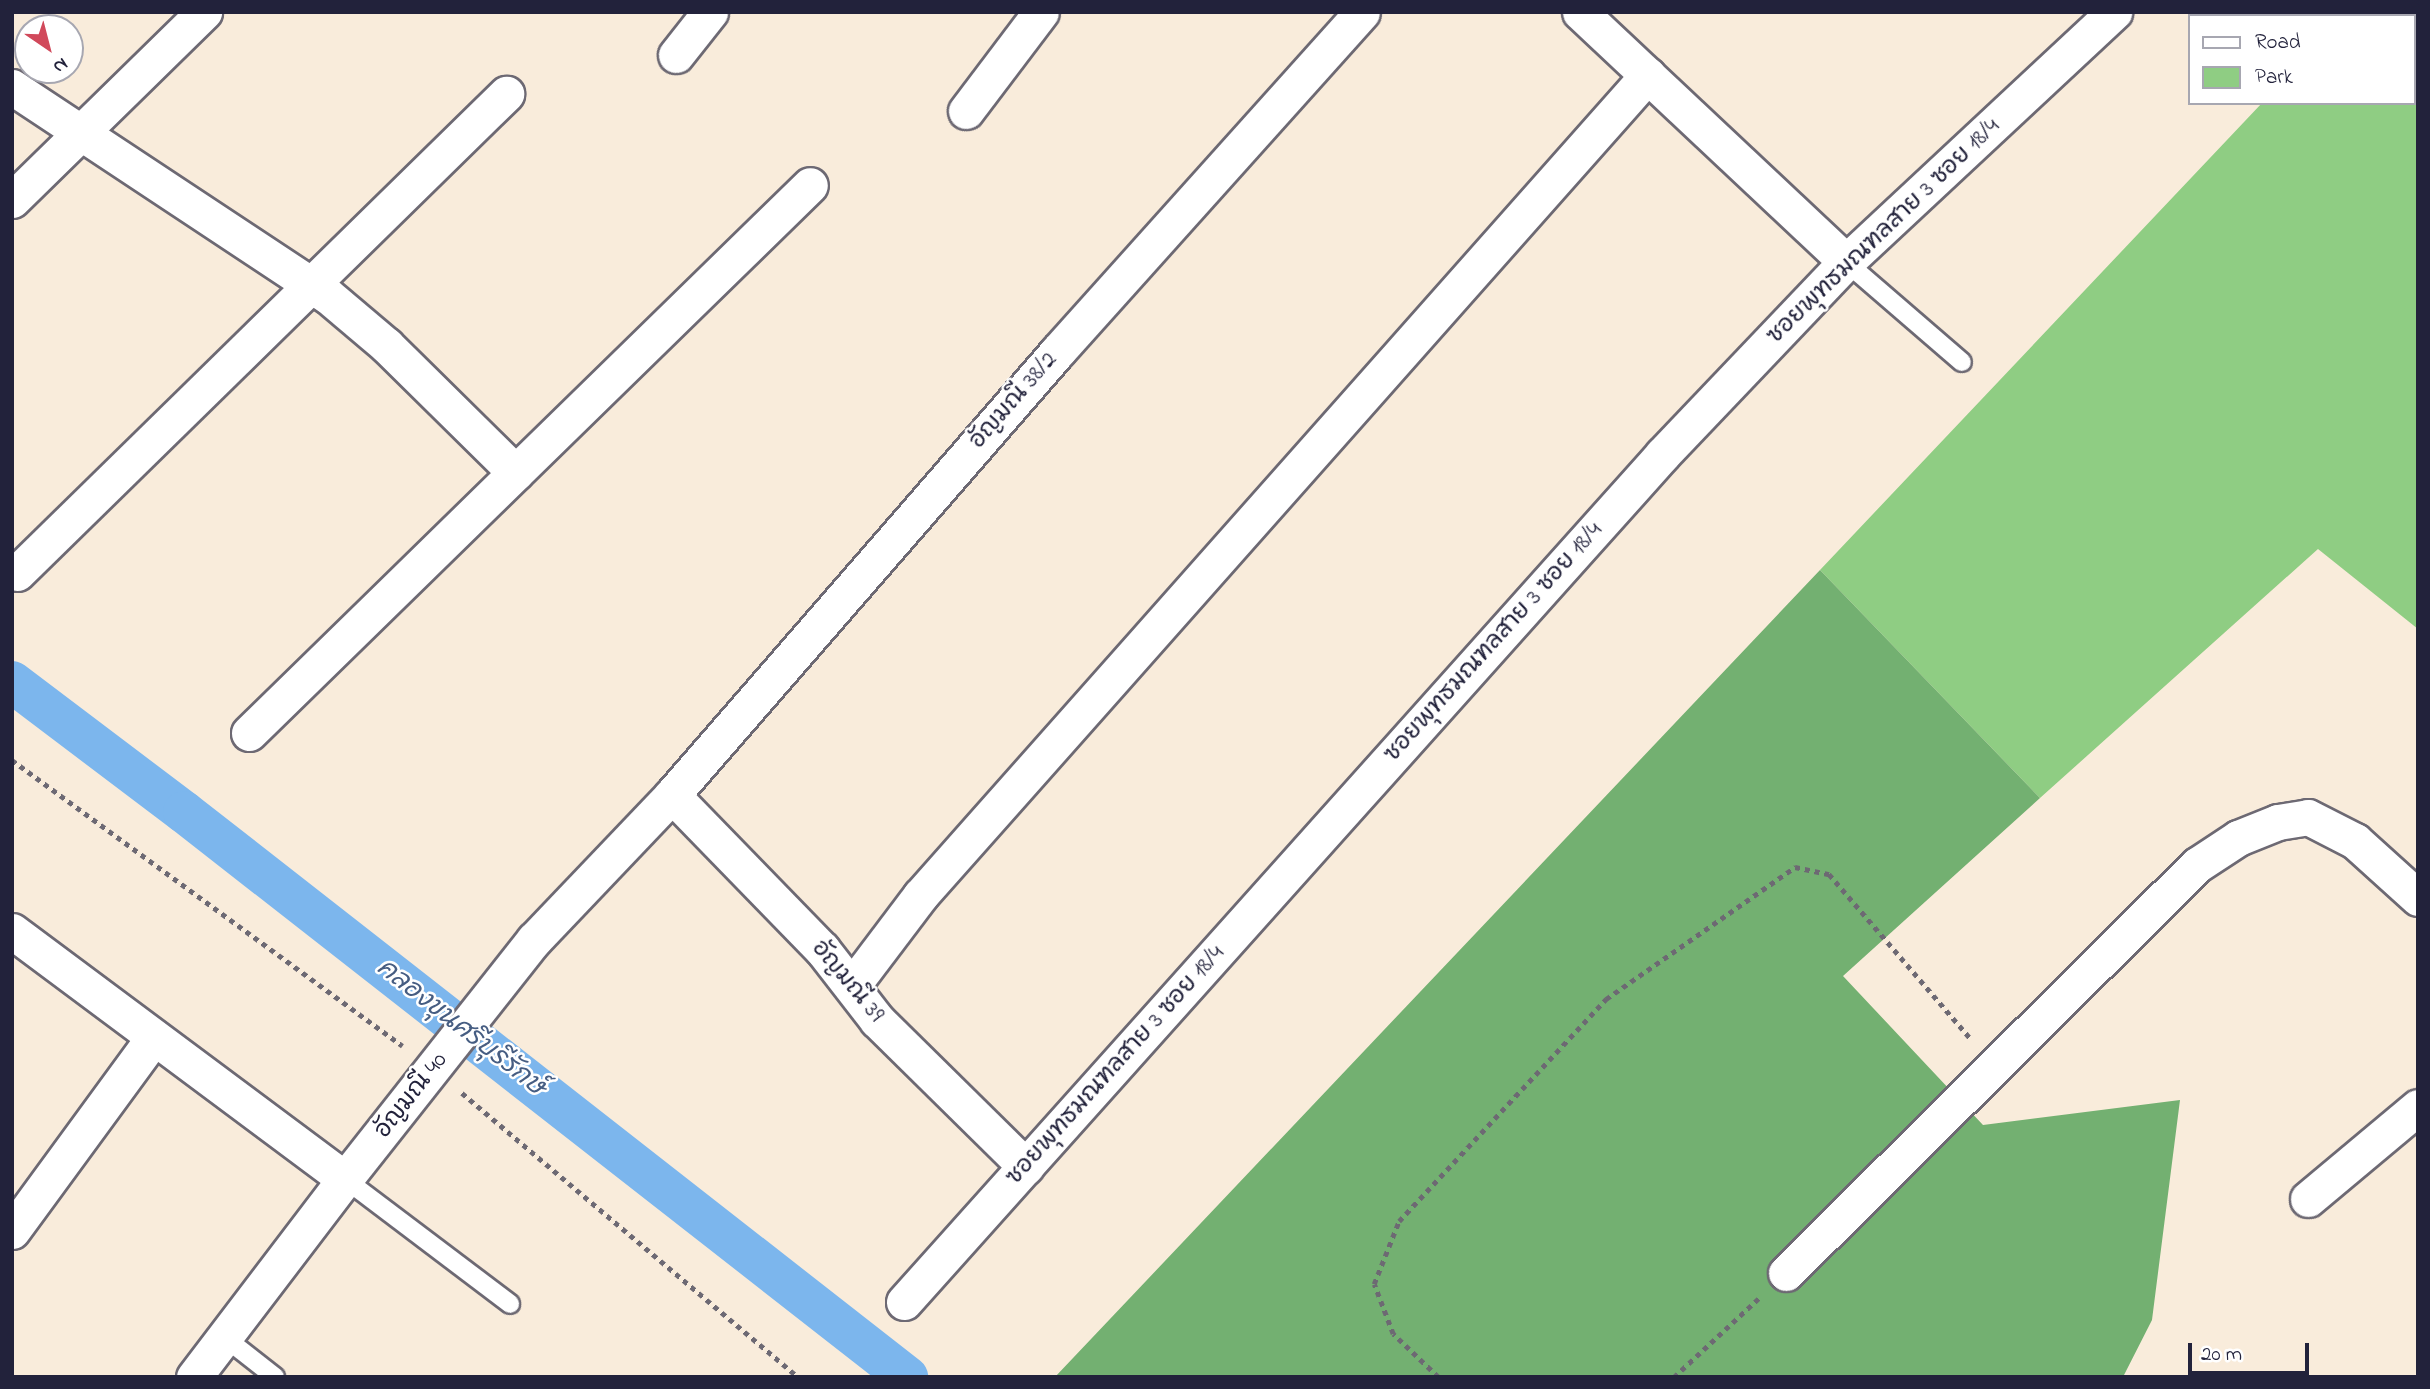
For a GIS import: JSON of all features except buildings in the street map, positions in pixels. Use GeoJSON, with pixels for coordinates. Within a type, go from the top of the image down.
{"type":"FeatureCollection","features":[{"type":"Feature","properties":{"kind":"street"},"geometry":{"type":"LineString","coordinates":[[12,200],[204,12]]}},
{"type":"Feature","properties":{"kind":"street"},"geometry":{"type":"LineString","coordinates":[[676,55],[710,12]]}},
{"type":"Feature","properties":{"kind":"street"},"geometry":{"type":"LineString","coordinates":[[966,111],[1041,12]]}},
{"type":"Feature","properties":{"kind":"street","name":"อัญมณี 38/2"},"geometry":{"type":"LineString","coordinates":[[672,795],[1058,351],[1362,12]]}},
{"type":"Feature","properties":{"kind":"street"},"geometry":{"type":"LineString","coordinates":[[1580,12],[1846,261]]}},
{"type":"Feature","properties":{"kind":"street","name":"ซอยพุทธมณฑลสาย 3 ซอย 18/4"},"geometry":{"type":"LineString","coordinates":[[904,1302],[1663,454],[1846,261],[2114,12]]}},
{"type":"Feature","properties":{"kind":"street"},"geometry":{"type":"LineString","coordinates":[[852,986],[920,895],[1648,75]]}},
{"type":"Feature","properties":{"kind":"street"},"geometry":{"type":"LineString","coordinates":[[12,87],[311,285],[386,345],[516,472]]}},
{"type":"Feature","properties":{"kind":"street"},"geometry":{"type":"LineString","coordinates":[[17,573],[506,94]]}},
{"type":"Feature","properties":{"kind":"street"},"geometry":{"type":"LineString","coordinates":[[249,733],[810,185]]}},
{"type":"Feature","properties":{"kind":"street","name":"อัญมณี 40"},"geometry":{"type":"LineString","coordinates":[[194,1377],[345,1179],[534,940],[672,795]]}},
{"type":"Feature","properties":{"kind":"street","name":"อัญมณี 39"},"geometry":{"type":"LineString","coordinates":[[672,795],[822,949],[877,1020],[1026,1167]]}},
{"type":"Feature","properties":{"kind":"street"},"geometry":{"type":"LineString","coordinates":[[1786,1273],[2197,865],[2238,838],[2278,822],[2308,817],[2355,841],[2418,898]]}},
{"type":"Feature","properties":{"kind":"street"},"geometry":{"type":"LineString","coordinates":[[12,930],[345,1179]]}},
{"type":"Feature","properties":{"kind":"street"},"geometry":{"type":"LineString","coordinates":[[12,1231],[154,1037]]}},
{"type":"Feature","properties":{"kind":"street"},"geometry":{"type":"LineString","coordinates":[[2308,1199],[2418,1107]]}},
{"type":"Feature","properties":{"kind":"lane"},"geometry":{"type":"LineString","coordinates":[[1846,261],[1962,362]]}},
{"type":"Feature","properties":{"kind":"lane"},"geometry":{"type":"LineString","coordinates":[[345,1179],[510,1304]]}},
{"type":"Feature","properties":{"kind":"lane"},"geometry":{"type":"LineString","coordinates":[[224,1337],[275,1377]]}},
{"type":"Feature","properties":{"kind":"path"},"geometry":{"type":"LineString","coordinates":[[1438,1377],[1392,1334],[1374,1284],[1399,1221],[1606,999],[1795,867],[1829,874],[1996,1067]]}},
{"type":"Feature","properties":{"kind":"path"},"geometry":{"type":"LineString","coordinates":[[1674,1377],[1786,1273]]}},
{"type":"Feature","properties":{"kind":"green space"},"geometry":{"type":"Polygon","coordinates":[[[2418,12],[2418,629],[2318,549],[2040,798],[1820,570],[2260,105],[2416,105],[2416,14],[2346,14],[2418,12]]]}},
{"type":"Feature","properties":{"kind":"green space"},"geometry":{"type":"Polygon","coordinates":[[[1820,570],[2040,798],[1843,976],[1983,1125],[2180,1100],[2152,1320],[2123,1377],[1055,1377],[1820,570]]]}},
{"type":"Feature","properties":{"kind":"waterway","name":"คลองขุนศรีบุรีรักษ์"},"geometry":{"type":"LineString","coordinates":[[12,682],[184,812],[907,1377]]}}]}
